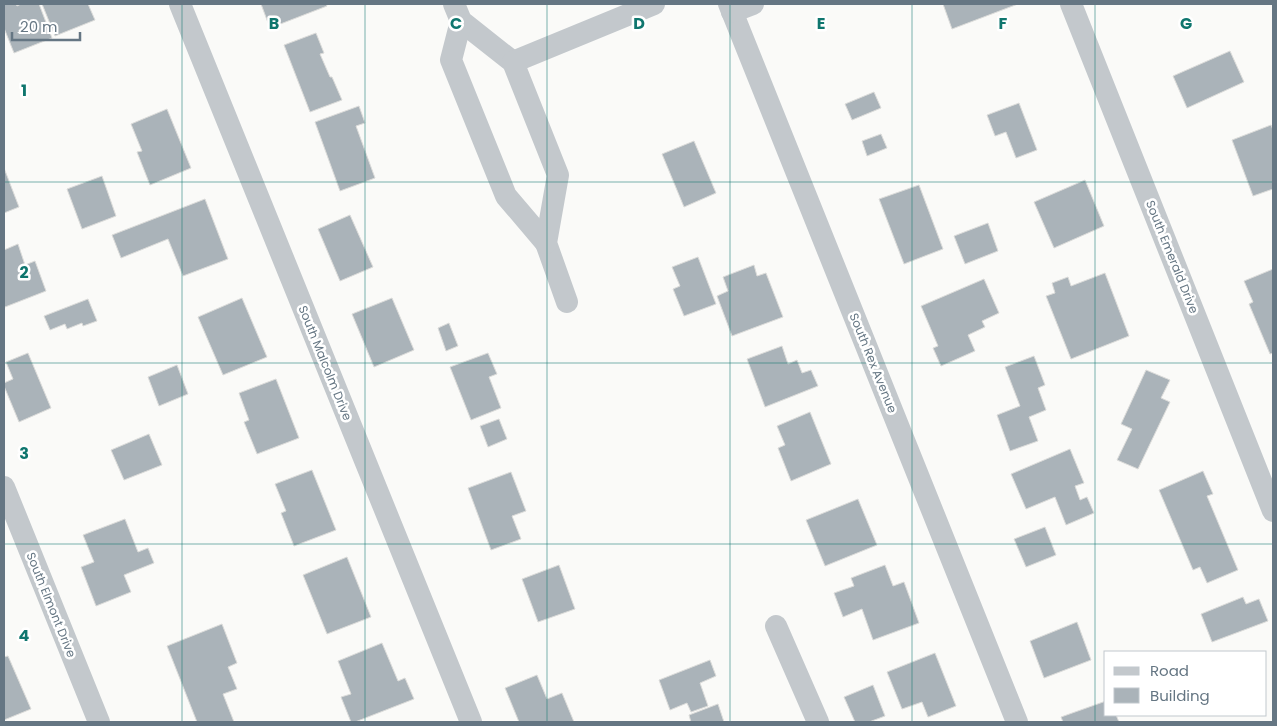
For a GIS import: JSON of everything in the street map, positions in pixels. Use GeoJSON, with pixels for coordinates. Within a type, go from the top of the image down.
{"type":"FeatureCollection","features":[{"type":"Feature","properties":{"kind":"street","name":"South Malcolm Drive"},"geometry":{"type":"LineString","coordinates":[[180,4],[471,722]]}},
{"type":"Feature","properties":{"kind":"street"},"geometry":{"type":"LineString","coordinates":[[513,62],[654,4]]}},
{"type":"Feature","properties":{"kind":"street"},"geometry":{"type":"LineString","coordinates":[[730,8],[753,4]]}},
{"type":"Feature","properties":{"kind":"street","name":"South Emerald Drive"},"geometry":{"type":"LineString","coordinates":[[1070,4],[1273,511]]}},
{"type":"Feature","properties":{"kind":"street","name":"South Rex Avenue"},"geometry":{"type":"LineString","coordinates":[[730,8],[1017,722]]}},
{"type":"Feature","properties":{"kind":"street"},"geometry":{"type":"LineString","coordinates":[[457,12],[513,62],[558,175],[546,243]]}},
{"type":"Feature","properties":{"kind":"street"},"geometry":{"type":"LineString","coordinates":[[457,12],[451,60],[506,196],[546,243],[567,302]]}},
{"type":"Feature","properties":{"kind":"street","name":"South Elmont Drive"},"geometry":{"type":"LineString","coordinates":[[4,488],[99,722]]}},
{"type":"Feature","properties":{"kind":"street"},"geometry":{"type":"LineString","coordinates":[[776,626],[818,722]]}},
{"type":"Feature","properties":{"kind":"building"},"geometry":{"type":"Polygon","coordinates":[[[4,4],[16,4],[17,6],[21,4],[39,4],[52,38],[14,53],[4,28],[4,4]]]}},
{"type":"Feature","properties":{"kind":"building"},"geometry":{"type":"Polygon","coordinates":[[[42,4],[88,4],[95,20],[55,36],[42,4]]]}},
{"type":"Feature","properties":{"kind":"building"},"geometry":{"type":"Polygon","coordinates":[[[261,4],[326,4],[327,6],[270,28],[261,4]]]}},
{"type":"Feature","properties":{"kind":"building"},"geometry":{"type":"Polygon","coordinates":[[[943,4],[1018,4],[952,29],[943,4]]]}},
{"type":"Feature","properties":{"kind":"building"},"geometry":{"type":"Polygon","coordinates":[[[316,33],[324,53],[320,54],[342,100],[310,112],[284,45],[316,33]]]}},
{"type":"Feature","properties":{"kind":"building"},"geometry":{"type":"Polygon","coordinates":[[[1230,51],[1244,82],[1187,108],[1173,76],[1230,51]]]}},
{"type":"Feature","properties":{"kind":"building"},"geometry":{"type":"Polygon","coordinates":[[[874,92],[881,108],[852,120],[845,104],[874,92]]]}},
{"type":"Feature","properties":{"kind":"building"},"geometry":{"type":"Polygon","coordinates":[[[1019,103],[1037,150],[1016,158],[1006,132],[995,136],[987,115],[1019,103]]]}},
{"type":"Feature","properties":{"kind":"building"},"geometry":{"type":"Polygon","coordinates":[[[359,106],[365,123],[356,126],[375,178],[340,191],[315,122],[359,106]]]}},
{"type":"Feature","properties":{"kind":"building"},"geometry":{"type":"Polygon","coordinates":[[[167,109],[191,168],[150,185],[137,152],[142,151],[131,124],[167,109]]]}},
{"type":"Feature","properties":{"kind":"building"},"geometry":{"type":"Polygon","coordinates":[[[1271,125],[1273,130],[1273,189],[1253,196],[1232,140],[1271,125]]]}},
{"type":"Feature","properties":{"kind":"building"},"geometry":{"type":"Polygon","coordinates":[[[881,134],[887,148],[867,156],[862,141],[881,134]]]}},
{"type":"Feature","properties":{"kind":"building"},"geometry":{"type":"Polygon","coordinates":[[[694,141],[716,193],[684,207],[662,154],[694,141]]]}},
{"type":"Feature","properties":{"kind":"building"},"geometry":{"type":"Polygon","coordinates":[[[4,168],[19,207],[4,213],[4,168]]]}},
{"type":"Feature","properties":{"kind":"building"},"geometry":{"type":"Polygon","coordinates":[[[102,176],[116,216],[82,229],[67,189],[102,176]]]}},
{"type":"Feature","properties":{"kind":"building"},"geometry":{"type":"Polygon","coordinates":[[[1085,180],[1104,226],[1054,248],[1034,202],[1085,180]]]}},
{"type":"Feature","properties":{"kind":"building"},"geometry":{"type":"Polygon","coordinates":[[[919,185],[943,249],[904,264],[879,199],[919,185]]]}},
{"type":"Feature","properties":{"kind":"building"},"geometry":{"type":"Polygon","coordinates":[[[205,199],[228,259],[183,276],[168,239],[121,258],[112,235],[205,199]]]}},
{"type":"Feature","properties":{"kind":"building"},"geometry":{"type":"Polygon","coordinates":[[[350,215],[373,267],[340,281],[318,229],[350,215]]]}},
{"type":"Feature","properties":{"kind":"building"},"geometry":{"type":"Polygon","coordinates":[[[988,223],[998,251],[965,264],[954,236],[988,223]]]}},
{"type":"Feature","properties":{"kind":"building"},"geometry":{"type":"Polygon","coordinates":[[[18,244],[25,265],[35,261],[46,291],[5,307],[4,250],[18,244]]]}},
{"type":"Feature","properties":{"kind":"building"},"geometry":{"type":"Polygon","coordinates":[[[698,257],[716,304],[684,316],[673,289],[680,286],[672,267],[698,257]]]}},
{"type":"Feature","properties":{"kind":"building"},"geometry":{"type":"Polygon","coordinates":[[[754,265],[757,276],[766,273],[783,317],[732,336],[717,296],[728,291],[723,277],[754,265]]]}},
{"type":"Feature","properties":{"kind":"building"},"geometry":{"type":"Polygon","coordinates":[[[1273,269],[1273,353],[1270,354],[1249,304],[1253,302],[1244,281],[1273,269]]]}},
{"type":"Feature","properties":{"kind":"building"},"geometry":{"type":"Polygon","coordinates":[[[1105,273],[1129,336],[1071,359],[1046,296],[1055,293],[1052,283],[1068,277],[1071,286],[1105,273]]]}},
{"type":"Feature","properties":{"kind":"building"},"geometry":{"type":"Polygon","coordinates":[[[984,279],[999,313],[982,321],[985,327],[968,335],[975,351],[941,366],[933,348],[938,346],[921,306],[984,279]]]}},
{"type":"Feature","properties":{"kind":"building"},"geometry":{"type":"Polygon","coordinates":[[[242,298],[267,357],[223,375],[198,317],[242,298]]]}},
{"type":"Feature","properties":{"kind":"building"},"geometry":{"type":"Polygon","coordinates":[[[392,298],[414,350],[374,367],[352,314],[392,298]]]}},
{"type":"Feature","properties":{"kind":"building"},"geometry":{"type":"Polygon","coordinates":[[[88,299],[97,321],[83,326],[82,323],[67,329],[65,324],[50,330],[44,316],[88,299]]]}},
{"type":"Feature","properties":{"kind":"building"},"geometry":{"type":"Polygon","coordinates":[[[449,323],[458,346],[446,351],[438,328],[449,323]]]}},
{"type":"Feature","properties":{"kind":"building"},"geometry":{"type":"Polygon","coordinates":[[[782,346],[788,364],[797,360],[802,373],[811,370],[818,386],[765,407],[747,359],[782,346]]]}},
{"type":"Feature","properties":{"kind":"building"},"geometry":{"type":"Polygon","coordinates":[[[28,353],[51,408],[19,422],[4,386],[4,383],[13,379],[6,362],[28,353]]]}},
{"type":"Feature","properties":{"kind":"building"},"geometry":{"type":"Polygon","coordinates":[[[488,353],[497,374],[489,377],[501,408],[471,420],[450,367],[488,353]]]}},
{"type":"Feature","properties":{"kind":"building"},"geometry":{"type":"Polygon","coordinates":[[[1034,356],[1045,385],[1038,388],[1046,410],[1029,417],[1038,441],[1010,451],[997,415],[1020,406],[1005,367],[1034,356]]]}},
{"type":"Feature","properties":{"kind":"building"},"geometry":{"type":"Polygon","coordinates":[[[177,365],[188,394],[159,406],[148,377],[177,365]]]}},
{"type":"Feature","properties":{"kind":"building"},"geometry":{"type":"Polygon","coordinates":[[[1146,370],[1170,380],[1161,398],[1170,402],[1138,469],[1117,460],[1132,429],[1121,424],[1146,370]]]}},
{"type":"Feature","properties":{"kind":"building"},"geometry":{"type":"Polygon","coordinates":[[[276,379],[299,438],[257,454],[244,422],[249,420],[239,393],[276,379]]]}},
{"type":"Feature","properties":{"kind":"building"},"geometry":{"type":"Polygon","coordinates":[[[810,412],[831,464],[791,481],[778,448],[785,445],[777,426],[810,412]]]}},
{"type":"Feature","properties":{"kind":"building"},"geometry":{"type":"Polygon","coordinates":[[[499,419],[507,439],[488,447],[480,426],[499,419]]]}},
{"type":"Feature","properties":{"kind":"building"},"geometry":{"type":"Polygon","coordinates":[[[149,434],[162,465],[124,480],[111,450],[149,434]]]}},
{"type":"Feature","properties":{"kind":"building"},"geometry":{"type":"Polygon","coordinates":[[[1070,449],[1084,483],[1075,486],[1080,500],[1087,497],[1094,513],[1066,525],[1055,497],[1026,509],[1011,474],[1070,449]]]}},
{"type":"Feature","properties":{"kind":"building"},"geometry":{"type":"Polygon","coordinates":[[[312,470],[336,530],[294,546],[281,513],[286,511],[275,484],[312,470]]]}},
{"type":"Feature","properties":{"kind":"building"},"geometry":{"type":"Polygon","coordinates":[[[1203,471],[1213,494],[1207,496],[1238,570],[1207,583],[1200,567],[1193,570],[1159,490],[1203,471]]]}},
{"type":"Feature","properties":{"kind":"building"},"geometry":{"type":"Polygon","coordinates":[[[511,472],[526,511],[512,516],[521,539],[491,550],[468,488],[511,472]]]}},
{"type":"Feature","properties":{"kind":"building"},"geometry":{"type":"Polygon","coordinates":[[[858,499],[877,545],[825,566],[806,520],[858,499]]]}},
{"type":"Feature","properties":{"kind":"building"},"geometry":{"type":"Polygon","coordinates":[[[125,519],[138,552],[148,548],[154,563],[124,575],[131,592],[96,606],[81,567],[94,562],[83,535],[125,519]]]}},
{"type":"Feature","properties":{"kind":"building"},"geometry":{"type":"Polygon","coordinates":[[[1045,527],[1056,555],[1026,567],[1014,539],[1045,527]]]}},
{"type":"Feature","properties":{"kind":"building"},"geometry":{"type":"Polygon","coordinates":[[[347,557],[371,617],[327,634],[303,575],[347,557]]]}},
{"type":"Feature","properties":{"kind":"building"},"geometry":{"type":"Polygon","coordinates":[[[559,565],[575,609],[538,622],[522,579],[559,565]]]}},
{"type":"Feature","properties":{"kind":"building"},"geometry":{"type":"Polygon","coordinates":[[[885,565],[893,586],[904,582],[919,623],[873,640],[862,609],[843,617],[834,593],[854,586],[851,578],[885,565]]]}},
{"type":"Feature","properties":{"kind":"building"},"geometry":{"type":"Polygon","coordinates":[[[1243,597],[1246,604],[1259,599],[1268,621],[1212,642],[1201,614],[1243,597]]]}},
{"type":"Feature","properties":{"kind":"building"},"geometry":{"type":"Polygon","coordinates":[[[1077,622],[1091,660],[1044,678],[1030,641],[1077,622]]]}},
{"type":"Feature","properties":{"kind":"building"},"geometry":{"type":"Polygon","coordinates":[[[222,624],[237,663],[228,667],[237,689],[223,694],[234,722],[197,722],[167,646],[222,624]]]}},
{"type":"Feature","properties":{"kind":"building"},"geometry":{"type":"Polygon","coordinates":[[[382,643],[398,681],[405,678],[414,699],[351,722],[341,697],[351,694],[338,661],[382,643]]]}},
{"type":"Feature","properties":{"kind":"building"},"geometry":{"type":"Polygon","coordinates":[[[935,653],[956,706],[928,717],[922,702],[902,709],[887,672],[935,653]]]}},
{"type":"Feature","properties":{"kind":"building"},"geometry":{"type":"Polygon","coordinates":[[[8,656],[31,709],[4,720],[4,657],[8,656]]]}},
{"type":"Feature","properties":{"kind":"building"},"geometry":{"type":"Polygon","coordinates":[[[710,660],[716,676],[700,683],[708,706],[691,712],[687,703],[670,710],[659,680],[710,660]]]}},
{"type":"Feature","properties":{"kind":"building"},"geometry":{"type":"Polygon","coordinates":[[[537,675],[547,699],[562,693],[574,722],[519,722],[505,688],[537,675]]]}},
{"type":"Feature","properties":{"kind":"building"},"geometry":{"type":"Polygon","coordinates":[[[873,685],[885,716],[869,722],[855,722],[844,697],[873,685]]]}},
{"type":"Feature","properties":{"kind":"building"},"geometry":{"type":"Polygon","coordinates":[[[1104,702],[1104,716],[1116,716],[1119,722],[1063,722],[1061,717],[1104,702]]]}},
{"type":"Feature","properties":{"kind":"building"},"geometry":{"type":"Polygon","coordinates":[[[718,704],[724,722],[691,722],[689,715],[718,704]]]}}]}
